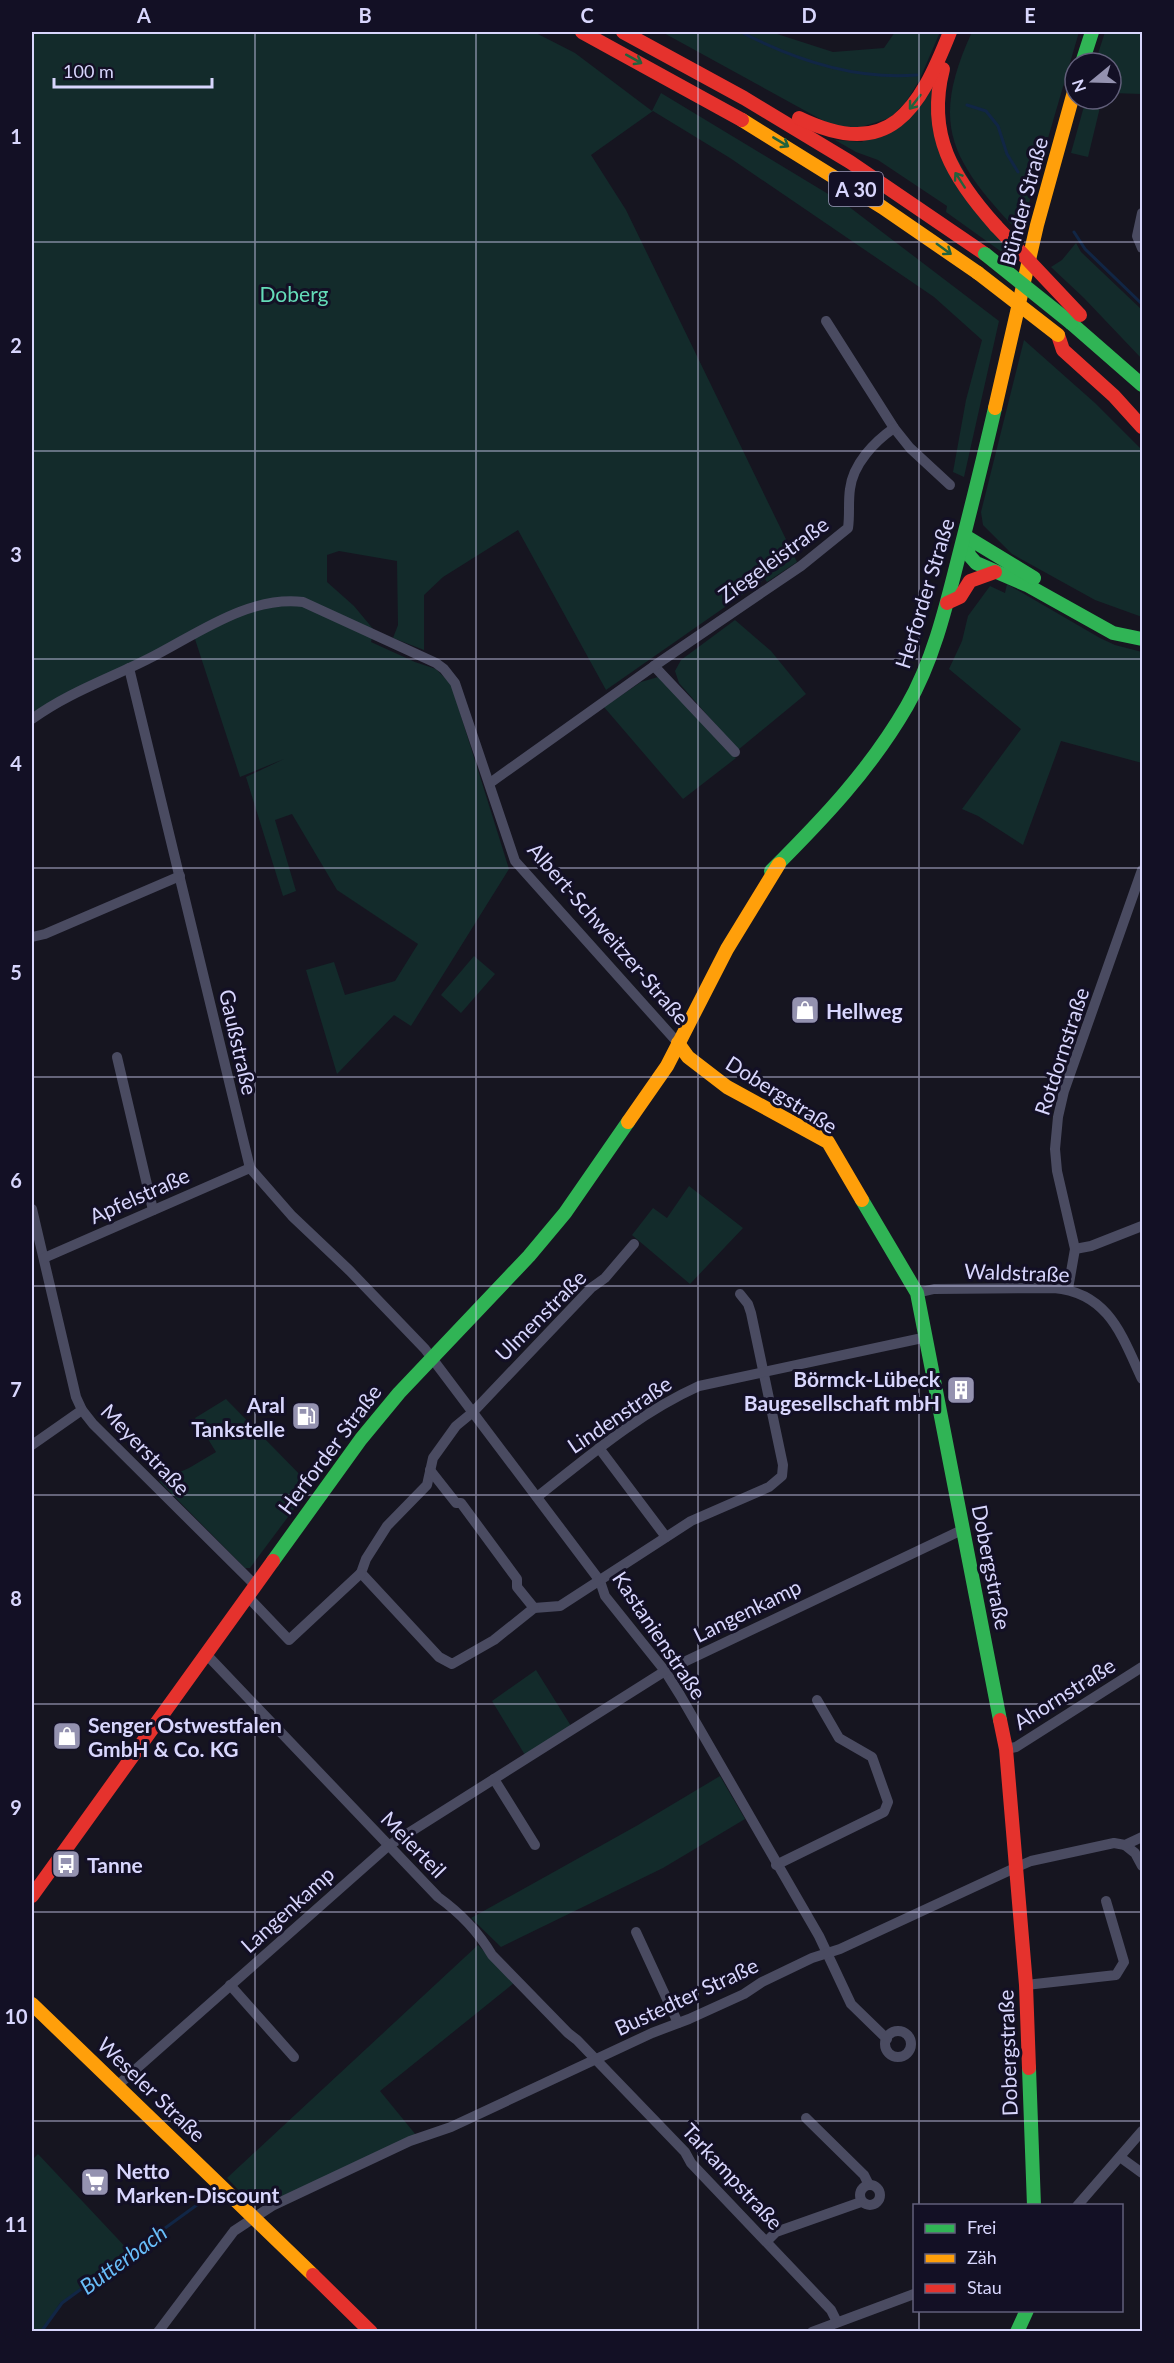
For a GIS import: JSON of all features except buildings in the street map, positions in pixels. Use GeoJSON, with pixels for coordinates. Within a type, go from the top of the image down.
{"type":"FeatureCollection","features":[{"type":"Feature","properties":{"kind":"main road","name":"A 30"},"geometry":{"type":"LineString","coordinates":[[582,32],[731,112],[895,214],[978,273],[1059,335],[1143,411]]}},
{"type":"Feature","properties":{"kind":"main road","name":"A 30"},"geometry":{"type":"LineString","coordinates":[[623,32],[744,98],[850,162],[1076,319],[1143,385]]}},
{"type":"Feature","properties":{"kind":"main road"},"geometry":{"type":"LineString","coordinates":[[744,98],[764,98],[807,122],[835,134],[857,138],[878,134],[895,124],[913,106],[927,85],[950,32]]}},
{"type":"Feature","properties":{"kind":"main road"},"geometry":{"type":"LineString","coordinates":[[958,32],[940,78],[938,119],[942,144],[950,164],[963,185],[996,226],[1076,319]]}},
{"type":"Feature","properties":{"kind":"main road"},"geometry":{"type":"LineString","coordinates":[[1086,51],[1092,32]]}},
{"type":"Feature","properties":{"kind":"main road","name":"Bünder Straße"},"geometry":{"type":"LineString","coordinates":[[1013,326],[1036,225],[1068,111]]}},
{"type":"Feature","properties":{"kind":"main road","name":"Herforder Straße"},"geometry":{"type":"LineString","coordinates":[[32,1896],[361,1438],[399,1393],[529,1256],[565,1213],[667,1066],[727,949],[779,864],[836,805],[863,773],[907,706],[921,679],[947,603],[1013,326]]}},
{"type":"Feature","properties":{"kind":"main road"},"geometry":{"type":"LineString","coordinates":[[1059,335],[1062,350],[1114,396],[1143,427]]}},
{"type":"Feature","properties":{"kind":"main road"},"geometry":{"type":"LineString","coordinates":[[964,536],[969,555],[976,563],[1027,585],[1113,633],[1143,639]]}},
{"type":"Feature","properties":{"kind":"main road"},"geometry":{"type":"LineString","coordinates":[[964,536],[991,550],[1086,611],[1116,626],[1143,633]]}},
{"type":"Feature","properties":{"kind":"main road"},"geometry":{"type":"LineString","coordinates":[[947,603],[960,597],[970,581],[982,574],[995,573]]}},
{"type":"Feature","properties":{"kind":"main road","name":"Dobergstraße"},"geometry":{"type":"LineString","coordinates":[[678,1043],[688,1057],[727,1087],[828,1142],[916,1293],[927,1337],[1006,1749],[1026,1985],[1034,2204]]}},
{"type":"Feature","properties":{"kind":"main road","name":"Weseler Straße"},"geometry":{"type":"LineString","coordinates":[[32,2004],[370,2331]]}},
{"type":"Feature","properties":{"kind":"main road"},"geometry":{"type":"LineString","coordinates":[[1017,2331],[1027,2312]]}},
{"type":"Feature","properties":{"kind":"street"},"geometry":{"type":"LineString","coordinates":[[1143,213],[1137,236],[1143,248]]}},
{"type":"Feature","properties":{"kind":"street"},"geometry":{"type":"LineString","coordinates":[[826,321],[894,428],[910,448],[950,485]]}},
{"type":"Feature","properties":{"kind":"street","name":"Ziegeleistraße"},"geometry":{"type":"LineString","coordinates":[[490,783],[654,666],[801,566],[848,528],[850,488],[854,473],[860,461],[894,428]]}},
{"type":"Feature","properties":{"kind":"street","name":"Albert-Schweitzer-Straße"},"geometry":{"type":"LineString","coordinates":[[32,719],[70,694],[129,668],[234,615],[277,602],[303,602],[436,663],[444,669],[454,683],[515,861],[678,1043]]}},
{"type":"Feature","properties":{"kind":"street"},"geometry":{"type":"LineString","coordinates":[[654,666],[735,752]]}},
{"type":"Feature","properties":{"kind":"street","name":"Gaußstraße"},"geometry":{"type":"LineString","coordinates":[[129,668],[250,1168],[292,1216],[350,1272],[432,1359]]}},
{"type":"Feature","properties":{"kind":"street","name":"Rotdornstraße"},"geometry":{"type":"LineString","coordinates":[[1068,1289],[1075,1249],[1057,1171],[1055,1149],[1058,1117],[1064,1091],[1143,870]]}},
{"type":"Feature","properties":{"kind":"street"},"geometry":{"type":"LineString","coordinates":[[32,936],[45,934],[180,876]]}},
{"type":"Feature","properties":{"kind":"street"},"geometry":{"type":"LineString","coordinates":[[117,1057],[153,1210]]}},
{"type":"Feature","properties":{"kind":"street","name":"Apfelstraße"},"geometry":{"type":"LineString","coordinates":[[44,1258],[250,1168]]}},
{"type":"Feature","properties":{"kind":"street","name":"Meyerstraße"},"geometry":{"type":"LineString","coordinates":[[32,1209],[76,1397],[82,1410],[93,1424],[251,1591],[290,1640],[361,1572]]}},
{"type":"Feature","properties":{"kind":"street"},"geometry":{"type":"LineString","coordinates":[[1075,1249],[1091,1246],[1143,1226]]}},
{"type":"Feature","properties":{"kind":"street","name":"Ulmenstraße"},"geometry":{"type":"LineString","coordinates":[[361,1572],[366,1559],[387,1526],[427,1485],[433,1458],[450,1434],[591,1288],[605,1278],[634,1244]]}},
{"type":"Feature","properties":{"kind":"street","name":"Waldstraße"},"geometry":{"type":"LineString","coordinates":[[916,1293],[934,1289],[1068,1289],[1095,1302],[1114,1320],[1143,1379]]}},
{"type":"Feature","properties":{"kind":"street"},"geometry":{"type":"LineString","coordinates":[[361,1572],[424,1642],[439,1657],[452,1664],[494,1640],[534,1608],[560,1606],[702,1516],[769,1487],[782,1476],[783,1465],[748,1304],[740,1294]]}},
{"type":"Feature","properties":{"kind":"street","name":"Lindenstraße"},"geometry":{"type":"LineString","coordinates":[[537,1497],[640,1418],[699,1386],[927,1337]]}},
{"type":"Feature","properties":{"kind":"street","name":"Kastanienstraße"},"geometry":{"type":"LineString","coordinates":[[432,1359],[600,1581],[605,1596],[665,1671],[827,1952],[851,2004],[887,2039]]}},
{"type":"Feature","properties":{"kind":"street"},"geometry":{"type":"LineString","coordinates":[[32,1445],[82,1410]]}},
{"type":"Feature","properties":{"kind":"street"},"geometry":{"type":"LineString","coordinates":[[599,1448],[666,1537]]}},
{"type":"Feature","properties":{"kind":"street"},"geometry":{"type":"LineString","coordinates":[[430,1470],[456,1503],[461,1503],[517,1579],[517,1587],[534,1608]]}},
{"type":"Feature","properties":{"kind":"street","name":"Langenkamp"},"geometry":{"type":"LineString","coordinates":[[118,2085],[388,1846],[665,1671],[964,1528]]}},
{"type":"Feature","properties":{"kind":"street","name":"Meierteil"},"geometry":{"type":"LineString","coordinates":[[206,1654],[388,1846],[438,1897],[449,1905],[485,1943],[492,1955],[595,2060]]}},
{"type":"Feature","properties":{"kind":"street","name":"Ahornstraße"},"geometry":{"type":"LineString","coordinates":[[1006,1749],[1016,1747],[1143,1667]]}},
{"type":"Feature","properties":{"kind":"street"},"geometry":{"type":"LineString","coordinates":[[776,1865],[884,1812],[888,1802],[872,1757],[839,1738],[817,1700]]}},
{"type":"Feature","properties":{"kind":"street"},"geometry":{"type":"LineString","coordinates":[[494,1779],[535,1845]]}},
{"type":"Feature","properties":{"kind":"street","name":"Bustedter Straße"},"geometry":{"type":"LineString","coordinates":[[158,2331],[234,2231],[272,2206],[410,2141],[451,2127],[744,1994],[762,1982],[827,1952],[840,1949],[1031,1861],[1114,1844],[1125,1845],[1143,1837]]}},
{"type":"Feature","properties":{"kind":"street"},"geometry":{"type":"LineString","coordinates":[[1125,1845],[1135,1853],[1143,1866]]}},
{"type":"Feature","properties":{"kind":"street"},"geometry":{"type":"LineString","coordinates":[[1026,1985],[1116,1975],[1124,1962],[1106,1901]]}},
{"type":"Feature","properties":{"kind":"street"},"geometry":{"type":"LineString","coordinates":[[636,1932],[678,2023]]}},
{"type":"Feature","properties":{"kind":"street"},"geometry":{"type":"LineString","coordinates":[[230,1985],[294,2057]]}},
{"type":"Feature","properties":{"kind":"street","name":"Tarkampstraße"},"geometry":{"type":"LineString","coordinates":[[595,2060],[685,2152],[691,2163],[831,2310],[837,2322]]}},
{"type":"Feature","properties":{"kind":"street"},"geometry":{"type":"LineString","coordinates":[[767,2241],[776,2232],[861,2202],[871,2206],[879,2199],[878,2189],[868,2185],[864,2175],[806,2118]]}},
{"type":"Feature","properties":{"kind":"street"},"geometry":{"type":"LineString","coordinates":[[1078,2204],[1143,2131]]}},
{"type":"Feature","properties":{"kind":"street"},"geometry":{"type":"LineString","coordinates":[[1120,2157],[1143,2173]]}},
{"type":"Feature","properties":{"kind":"street"},"geometry":{"type":"LineString","coordinates":[[861,2202],[859,2192],[868,2185]]}},
{"type":"Feature","properties":{"kind":"street"},"geometry":{"type":"LineString","coordinates":[[812,2331],[913,2296]]}},
{"type":"Feature","properties":{"kind":"green space","name":"Doberg"},"geometry":{"type":"Polygon","coordinates":[[[32,32],[534,32],[575,53],[652,111],[661,93],[848,206],[999,321],[964,477],[953,472],[966,400],[982,340],[934,297],[730,158],[653,111],[591,155],[626,210],[797,562],[767,582],[765,579],[606,690],[518,530],[443,577],[424,595],[424,650],[393,638],[398,625],[397,561],[339,551],[327,555],[327,582],[354,606],[374,630],[371,642],[436,669],[451,684],[509,869],[411,1026],[394,1015],[337,1074],[306,970],[334,962],[345,995],[395,981],[418,944],[337,890],[292,814],[275,820],[296,891],[283,896],[246,777],[284,759],[240,777],[193,633],[32,714],[32,32]]]}},
{"type":"Feature","properties":{"kind":"green space"},"geometry":{"type":"Polygon","coordinates":[[[662,32],[771,32],[833,52],[884,48],[895,32],[940,32],[919,81],[906,102],[890,118],[858,128],[833,126],[662,32]]]}},
{"type":"Feature","properties":{"kind":"green space"},"geometry":{"type":"Polygon","coordinates":[[[972,32],[1079,32],[1073,51],[1063,51],[1063,87],[1020,234],[978,185],[954,142],[950,119],[952,94],[959,65],[972,32]]]}},
{"type":"Feature","properties":{"kind":"green space"},"geometry":{"type":"Polygon","coordinates":[[[1105,32],[1142,32],[1142,94],[1123,93],[1123,51],[1099,51],[1105,32]]]}},
{"type":"Feature","properties":{"kind":"green space"},"geometry":{"type":"Polygon","coordinates":[[[933,83],[933,116],[1008,248],[1006,255],[946,212],[947,206],[878,160],[856,152],[835,140],[862,142],[933,83]]]}},
{"type":"Feature","properties":{"kind":"green space"},"geometry":{"type":"Polygon","coordinates":[[[1083,111],[1099,111],[1088,157],[1071,153],[1083,111]]]}},
{"type":"Feature","properties":{"kind":"green space"},"geometry":{"type":"Polygon","coordinates":[[[1076,243],[1081,252],[1142,310],[1142,359],[1051,267],[1062,260],[1076,243]]]}},
{"type":"Feature","properties":{"kind":"green space"},"geometry":{"type":"Polygon","coordinates":[[[1024,340],[1095,403],[1142,450],[1142,617],[1095,600],[1012,554],[983,525],[981,512],[1024,340]]]}},
{"type":"Feature","properties":{"kind":"green space"},"geometry":{"type":"Polygon","coordinates":[[[1007,584],[1100,638],[1115,645],[1142,652],[1142,763],[1061,741],[1023,845],[978,816],[962,809],[1021,729],[949,669],[962,641],[968,616],[990,586],[1005,593],[1007,584]]]}},
{"type":"Feature","properties":{"kind":"green space"},"geometry":{"type":"Polygon","coordinates":[[[735,620],[771,651],[806,694],[738,750],[679,683],[675,671],[681,660],[735,620]]]}},
{"type":"Feature","properties":{"kind":"green space"},"geometry":{"type":"Polygon","coordinates":[[[658,677],[736,758],[683,799],[604,707],[641,682],[658,677]]]}},
{"type":"Feature","properties":{"kind":"green space"},"geometry":{"type":"Polygon","coordinates":[[[474,956],[495,974],[461,1013],[441,995],[474,956]]]}},
{"type":"Feature","properties":{"kind":"green space"},"geometry":{"type":"Polygon","coordinates":[[[689,1186],[743,1228],[690,1284],[632,1235],[653,1208],[667,1218],[689,1186]]]}},
{"type":"Feature","properties":{"kind":"green space"},"geometry":{"type":"Polygon","coordinates":[[[226,1399],[311,1486],[250,1568],[245,1568],[159,1481],[189,1468],[216,1452],[195,1418],[226,1399]]]}},
{"type":"Feature","properties":{"kind":"green space"},"geometry":{"type":"Polygon","coordinates":[[[536,1670],[571,1726],[525,1755],[492,1701],[536,1670]]]}},
{"type":"Feature","properties":{"kind":"green space"},"geometry":{"type":"Polygon","coordinates":[[[720,1776],[745,1819],[663,1868],[501,1947],[471,1918],[638,1825],[720,1776]]]}},
{"type":"Feature","properties":{"kind":"green space"},"geometry":{"type":"Polygon","coordinates":[[[478,1945],[514,1983],[380,2091],[416,2135],[281,2197],[250,2202],[227,2178],[478,1945]]]}},
{"type":"Feature","properties":{"kind":"green space"},"geometry":{"type":"Polygon","coordinates":[[[38,2154],[131,2253],[60,2303],[42,2331],[32,2332],[32,2160],[38,2154]]]}},
{"type":"Feature","properties":{"kind":"waterway"},"geometry":{"type":"LineString","coordinates":[[741,32],[783,51],[826,66],[871,74],[917,75]]}},
{"type":"Feature","properties":{"kind":"waterway"},"geometry":{"type":"LineString","coordinates":[[967,105],[986,111],[998,126],[1007,154],[1018,172]]}},
{"type":"Feature","properties":{"kind":"waterway"},"geometry":{"type":"LineString","coordinates":[[1074,232],[1085,249],[1142,304]]}},
{"type":"Feature","properties":{"kind":"waterway","name":"Butterbach"},"geometry":{"type":"LineString","coordinates":[[41,2332],[62,2303],[212,2194]]}},
{"type":"Feature","properties":{"kind":"traffic: fast"},"geometry":{"type":"LineString","coordinates":[[1086,51],[1092,32]]}},
{"type":"Feature","properties":{"kind":"traffic: fast"},"geometry":{"type":"LineString","coordinates":[[985,254],[1071,323]]}},
{"type":"Feature","properties":{"kind":"traffic: fast"},"geometry":{"type":"LineString","coordinates":[[1071,323],[1142,385]]}},
{"type":"Feature","properties":{"kind":"traffic: fast"},"geometry":{"type":"LineString","coordinates":[[771,871],[827,813],[861,773],[893,729],[916,689],[931,655],[942,618],[995,408]]}},
{"type":"Feature","properties":{"kind":"traffic: fast"},"geometry":{"type":"LineString","coordinates":[[965,536],[969,555],[976,563],[1027,585],[1113,633],[1142,639]]}},
{"type":"Feature","properties":{"kind":"traffic: fast"},"geometry":{"type":"LineString","coordinates":[[965,536],[1034,578]]}},
{"type":"Feature","properties":{"kind":"traffic: fast"},"geometry":{"type":"LineString","coordinates":[[273,1561],[361,1439],[399,1393],[529,1256],[565,1213],[628,1122]]}},
{"type":"Feature","properties":{"kind":"traffic: fast"},"geometry":{"type":"LineString","coordinates":[[862,1200],[917,1293],[1000,1720]]}},
{"type":"Feature","properties":{"kind":"traffic: fast"},"geometry":{"type":"LineString","coordinates":[[1029,2068],[1034,2204]]}},
{"type":"Feature","properties":{"kind":"traffic: fast"},"geometry":{"type":"LineString","coordinates":[[1017,2332],[1026,2312]]}},
{"type":"Feature","properties":{"kind":"traffic: slow"},"geometry":{"type":"LineString","coordinates":[[995,408],[1037,225],[1069,111]]}},
{"type":"Feature","properties":{"kind":"traffic: slow"},"geometry":{"type":"LineString","coordinates":[[742,120],[882,207],[978,273]]}},
{"type":"Feature","properties":{"kind":"traffic: slow"},"geometry":{"type":"LineString","coordinates":[[978,273],[1058,335]]}},
{"type":"Feature","properties":{"kind":"traffic: slow"},"geometry":{"type":"LineString","coordinates":[[628,1122],[667,1066],[727,949],[779,864]]}},
{"type":"Feature","properties":{"kind":"traffic: slow"},"geometry":{"type":"LineString","coordinates":[[678,1043],[688,1057],[727,1087],[828,1142],[862,1200]]}},
{"type":"Feature","properties":{"kind":"traffic: slow"},"geometry":{"type":"LineString","coordinates":[[32,2004],[313,2275]]}},
{"type":"Feature","properties":{"kind":"traffic: jam"},"geometry":{"type":"LineString","coordinates":[[582,32],[742,120]]}},
{"type":"Feature","properties":{"kind":"traffic: jam"},"geometry":{"type":"LineString","coordinates":[[623,32],[744,98],[850,162],[985,254]]}},
{"type":"Feature","properties":{"kind":"traffic: jam"},"geometry":{"type":"LineString","coordinates":[[799,118],[830,130],[857,134],[879,131],[897,121],[913,105],[926,85],[950,32]]}},
{"type":"Feature","properties":{"kind":"traffic: jam"},"geometry":{"type":"LineString","coordinates":[[943,69],[938,115],[947,154],[967,190],[996,226]]}},
{"type":"Feature","properties":{"kind":"traffic: jam"},"geometry":{"type":"LineString","coordinates":[[996,226],[1080,315]]}},
{"type":"Feature","properties":{"kind":"traffic: jam"},"geometry":{"type":"LineString","coordinates":[[1058,335],[1063,350],[1114,396],[1142,427]]}},
{"type":"Feature","properties":{"kind":"traffic: jam"},"geometry":{"type":"LineString","coordinates":[[947,603],[960,597],[970,581],[995,572]]}},
{"type":"Feature","properties":{"kind":"traffic: jam"},"geometry":{"type":"LineString","coordinates":[[32,1896],[273,1561]]}},
{"type":"Feature","properties":{"kind":"traffic: jam"},"geometry":{"type":"LineString","coordinates":[[1000,1720],[1006,1749],[1026,1985],[1029,2068]]}},
{"type":"Feature","properties":{"kind":"traffic: jam"},"geometry":{"type":"LineString","coordinates":[[313,2275],[371,2332]]}},
{"type":"Feature","properties":{"kind":"place","name":"Hellweg"},"geometry":{"type":"Point","coordinates":[805,1010]}},
{"type":"Feature","properties":{"kind":"place","name":"Börmck-Lübeck Baugesellschaft mbH"},"geometry":{"type":"Point","coordinates":[961,1390]}},
{"type":"Feature","properties":{"kind":"place","name":"Aral Tankstelle"},"geometry":{"type":"Point","coordinates":[306,1416]}},
{"type":"Feature","properties":{"kind":"place","name":"Senger Ostwestfalen GmbH & Co. KG"},"geometry":{"type":"Point","coordinates":[67,1736]}},
{"type":"Feature","properties":{"kind":"place","name":"Tanne"},"geometry":{"type":"Point","coordinates":[66,1864]}},
{"type":"Feature","properties":{"kind":"place","name":"Netto Marken-Discount"},"geometry":{"type":"Point","coordinates":[95,2182]}}]}
